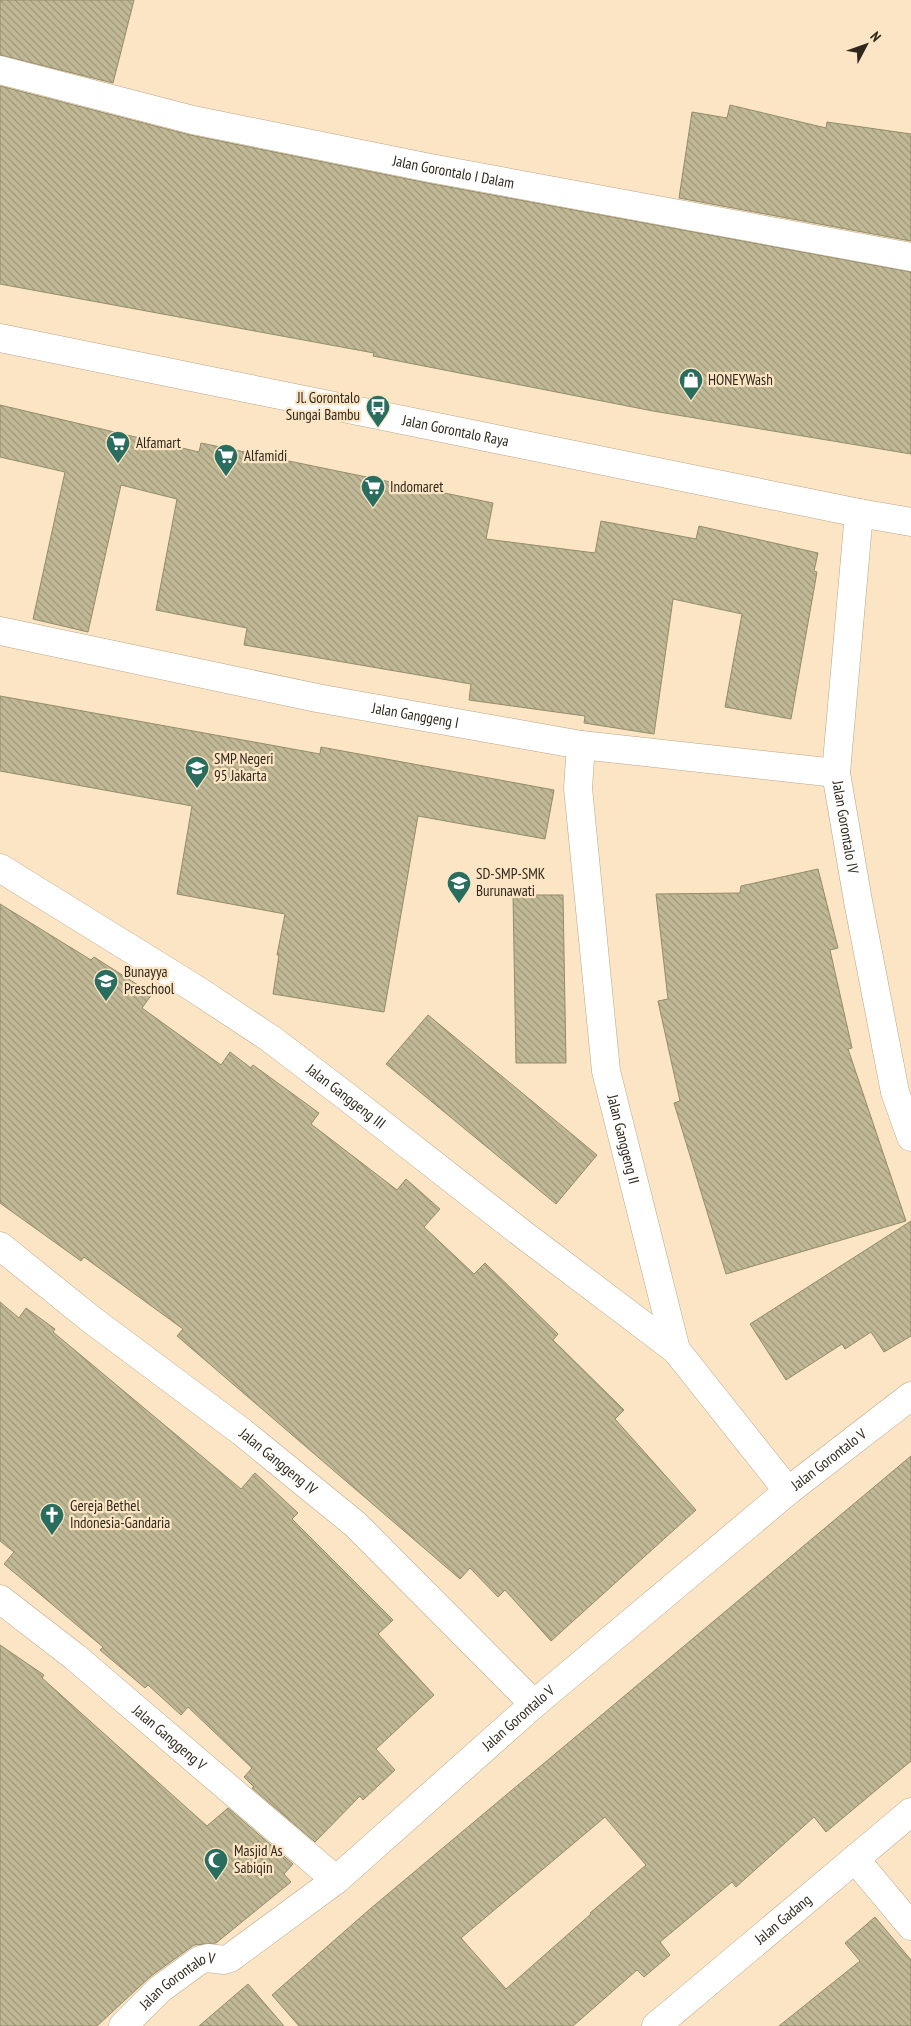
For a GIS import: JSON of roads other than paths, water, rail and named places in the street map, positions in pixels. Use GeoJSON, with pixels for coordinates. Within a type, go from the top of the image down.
{"type":"FeatureCollection","features":[{"type":"Feature","properties":{"kind":"street","name":"Jalan Gorontalo I Dalam"},"geometry":{"type":"LineString","coordinates":[[0,70],[193,120],[430,168],[911,257]]}},
{"type":"Feature","properties":{"kind":"street","name":"Jalan Gorontalo Raya"},"geometry":{"type":"LineString","coordinates":[[0,338],[911,522]]}},
{"type":"Feature","properties":{"kind":"street","name":"Jalan Gorontalo IV"},"geometry":{"type":"LineString","coordinates":[[859,513],[836,773],[858,901],[895,1092],[911,1137]]}},
{"type":"Feature","properties":{"kind":"street","name":"Jalan Ganggeng I"},"geometry":{"type":"LineString","coordinates":[[0,631],[316,698],[580,745],[836,773]]}},
{"type":"Feature","properties":{"kind":"street","name":"Jalan Ganggeng II"},"geometry":{"type":"LineString","coordinates":[[580,745],[578,788],[606,1071],[676,1350],[788,1491]]}},
{"type":"Feature","properties":{"kind":"street","name":"Jalan Ganggeng III"},"geometry":{"type":"LineString","coordinates":[[0,868],[194,988],[271,1039],[676,1350]]}},
{"type":"Feature","properties":{"kind":"street","name":"Jalan Ganggeng IV"},"geometry":{"type":"LineString","coordinates":[[0,1246],[92,1320],[242,1432],[355,1524],[534,1704]]}},
{"type":"Feature","properties":{"kind":"street","name":"Jalan Gorontalo V"},"geometry":{"type":"LineString","coordinates":[[123,2026],[160,1989],[200,1960],[208,1958],[224,1960],[230,1958],[336,1880],[534,1704],[788,1491],[911,1396]]}},
{"type":"Feature","properties":{"kind":"street","name":"Jalan Ganggeng V"},"geometry":{"type":"LineString","coordinates":[[0,1599],[75,1657],[336,1880]]}},
{"type":"Feature","properties":{"kind":"street","name":"Jalan Gadang"},"geometry":{"type":"LineString","coordinates":[[656,2026],[855,1858],[908,1822]]}},
{"type":"Feature","properties":{"kind":"street"},"geometry":{"type":"LineString","coordinates":[[855,1858],[911,1926]]}},
{"type":"Feature","properties":{"kind":"place","name":"HONEYWash"},"geometry":{"type":"Point","coordinates":[691,401]}},
{"type":"Feature","properties":{"kind":"place","name":"Jl. Gorontalo Sungai Bambu"},"geometry":{"type":"Point","coordinates":[378,428]}},
{"type":"Feature","properties":{"kind":"place","name":"Alfamart"},"geometry":{"type":"Point","coordinates":[118,464]}},
{"type":"Feature","properties":{"kind":"place","name":"Alfamidi"},"geometry":{"type":"Point","coordinates":[226,477]}},
{"type":"Feature","properties":{"kind":"place","name":"Indomaret"},"geometry":{"type":"Point","coordinates":[373,508]}},
{"type":"Feature","properties":{"kind":"place","name":"SMP Negeri 95 Jakarta"},"geometry":{"type":"Point","coordinates":[197,789]}},
{"type":"Feature","properties":{"kind":"place","name":"SD-SMP-SMK Burunawati"},"geometry":{"type":"Point","coordinates":[459,904]}},
{"type":"Feature","properties":{"kind":"place","name":"Bunayya Preschool"},"geometry":{"type":"Point","coordinates":[106,1002]}},
{"type":"Feature","properties":{"kind":"place","name":"Gereja Bethel Indonesia-Gandaria"},"geometry":{"type":"Point","coordinates":[52,1536]}},
{"type":"Feature","properties":{"kind":"place","name":"Masjid As Sabiqin"},"geometry":{"type":"Point","coordinates":[216,1881]}}]}
